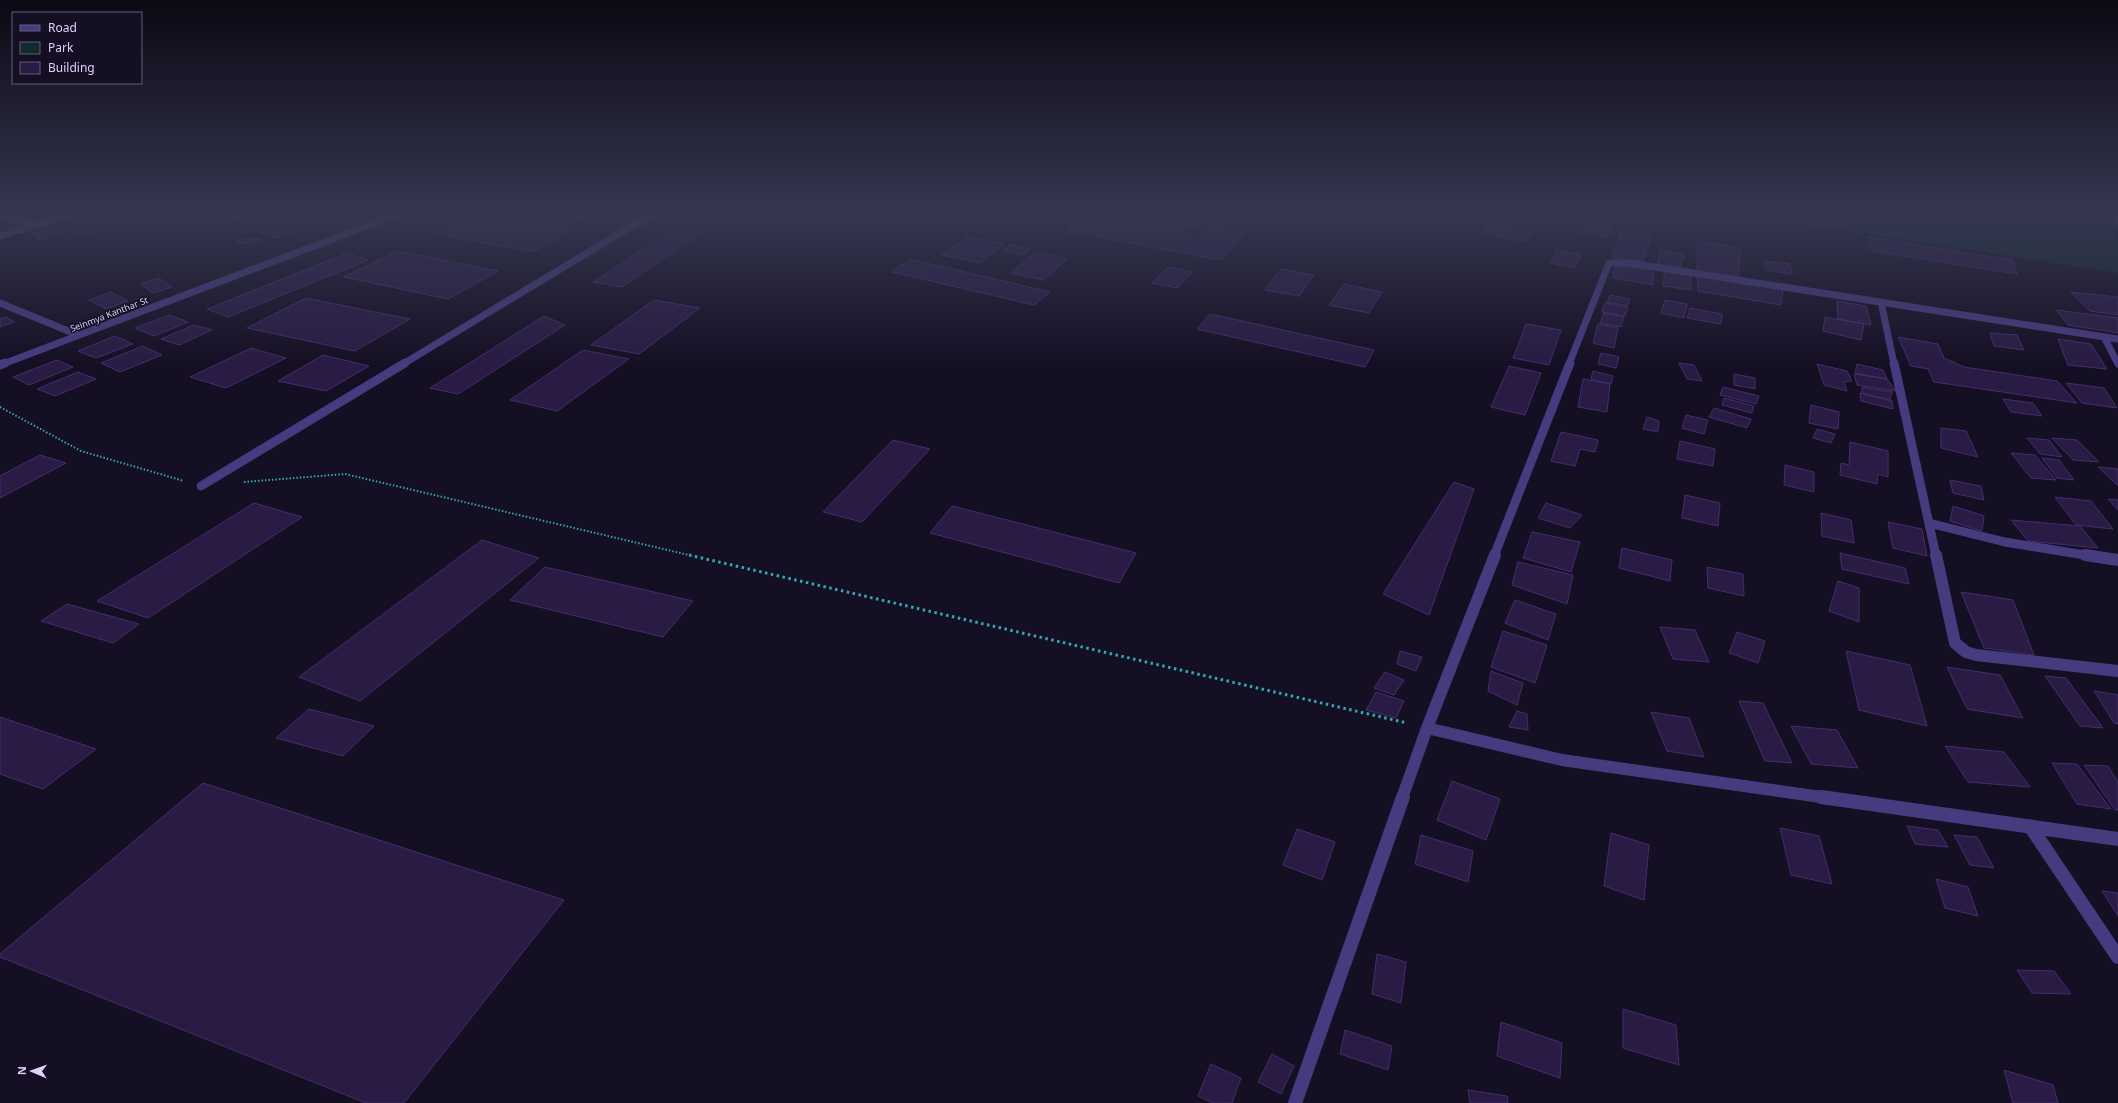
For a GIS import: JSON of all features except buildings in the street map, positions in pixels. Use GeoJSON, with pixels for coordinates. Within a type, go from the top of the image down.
{"type":"FeatureCollection","features":[{"type":"Feature","properties":{"kind":"street","name":"Seinmya Kanthar St"},"geometry":{"type":"LineString","coordinates":[[0,365],[268,263]]}},
{"type":"Feature","properties":{"kind":"street"},"geometry":{"type":"LineString","coordinates":[[201,486],[570,263]]}},
{"type":"Feature","properties":{"kind":"street"},"geometry":{"type":"LineString","coordinates":[[1295,1103],[1427,728],[1609,263]]}},
{"type":"Feature","properties":{"kind":"street"},"geometry":{"type":"LineString","coordinates":[[1633,263],[2118,339]]}},
{"type":"Feature","properties":{"kind":"street"},"geometry":{"type":"LineString","coordinates":[[1881,302],[1955,643],[1960,648],[1976,654],[2118,671]]}},
{"type":"Feature","properties":{"kind":"street"},"geometry":{"type":"LineString","coordinates":[[0,303],[78,335]]}},
{"type":"Feature","properties":{"kind":"street"},"geometry":{"type":"LineString","coordinates":[[2104,337],[2118,364]]}},
{"type":"Feature","properties":{"kind":"street"},"geometry":{"type":"LineString","coordinates":[[1929,523],[2005,542],[2118,560]]}},
{"type":"Feature","properties":{"kind":"street"},"geometry":{"type":"LineString","coordinates":[[1427,728],[1562,760],[2118,839]]}},
{"type":"Feature","properties":{"kind":"street"},"geometry":{"type":"LineString","coordinates":[[2030,826],[2118,957]]}},
{"type":"Feature","properties":{"kind":"path"},"geometry":{"type":"LineString","coordinates":[[0,407],[81,451],[201,486]]}},
{"type":"Feature","properties":{"kind":"path"},"geometry":{"type":"LineString","coordinates":[[239,483],[345,474],[1427,728]]}},
{"type":"Feature","properties":{"kind":"green space"},"geometry":{"type":"Polygon","coordinates":[[[2057,263],[2118,263],[2118,273],[2057,263]]]}}]}
